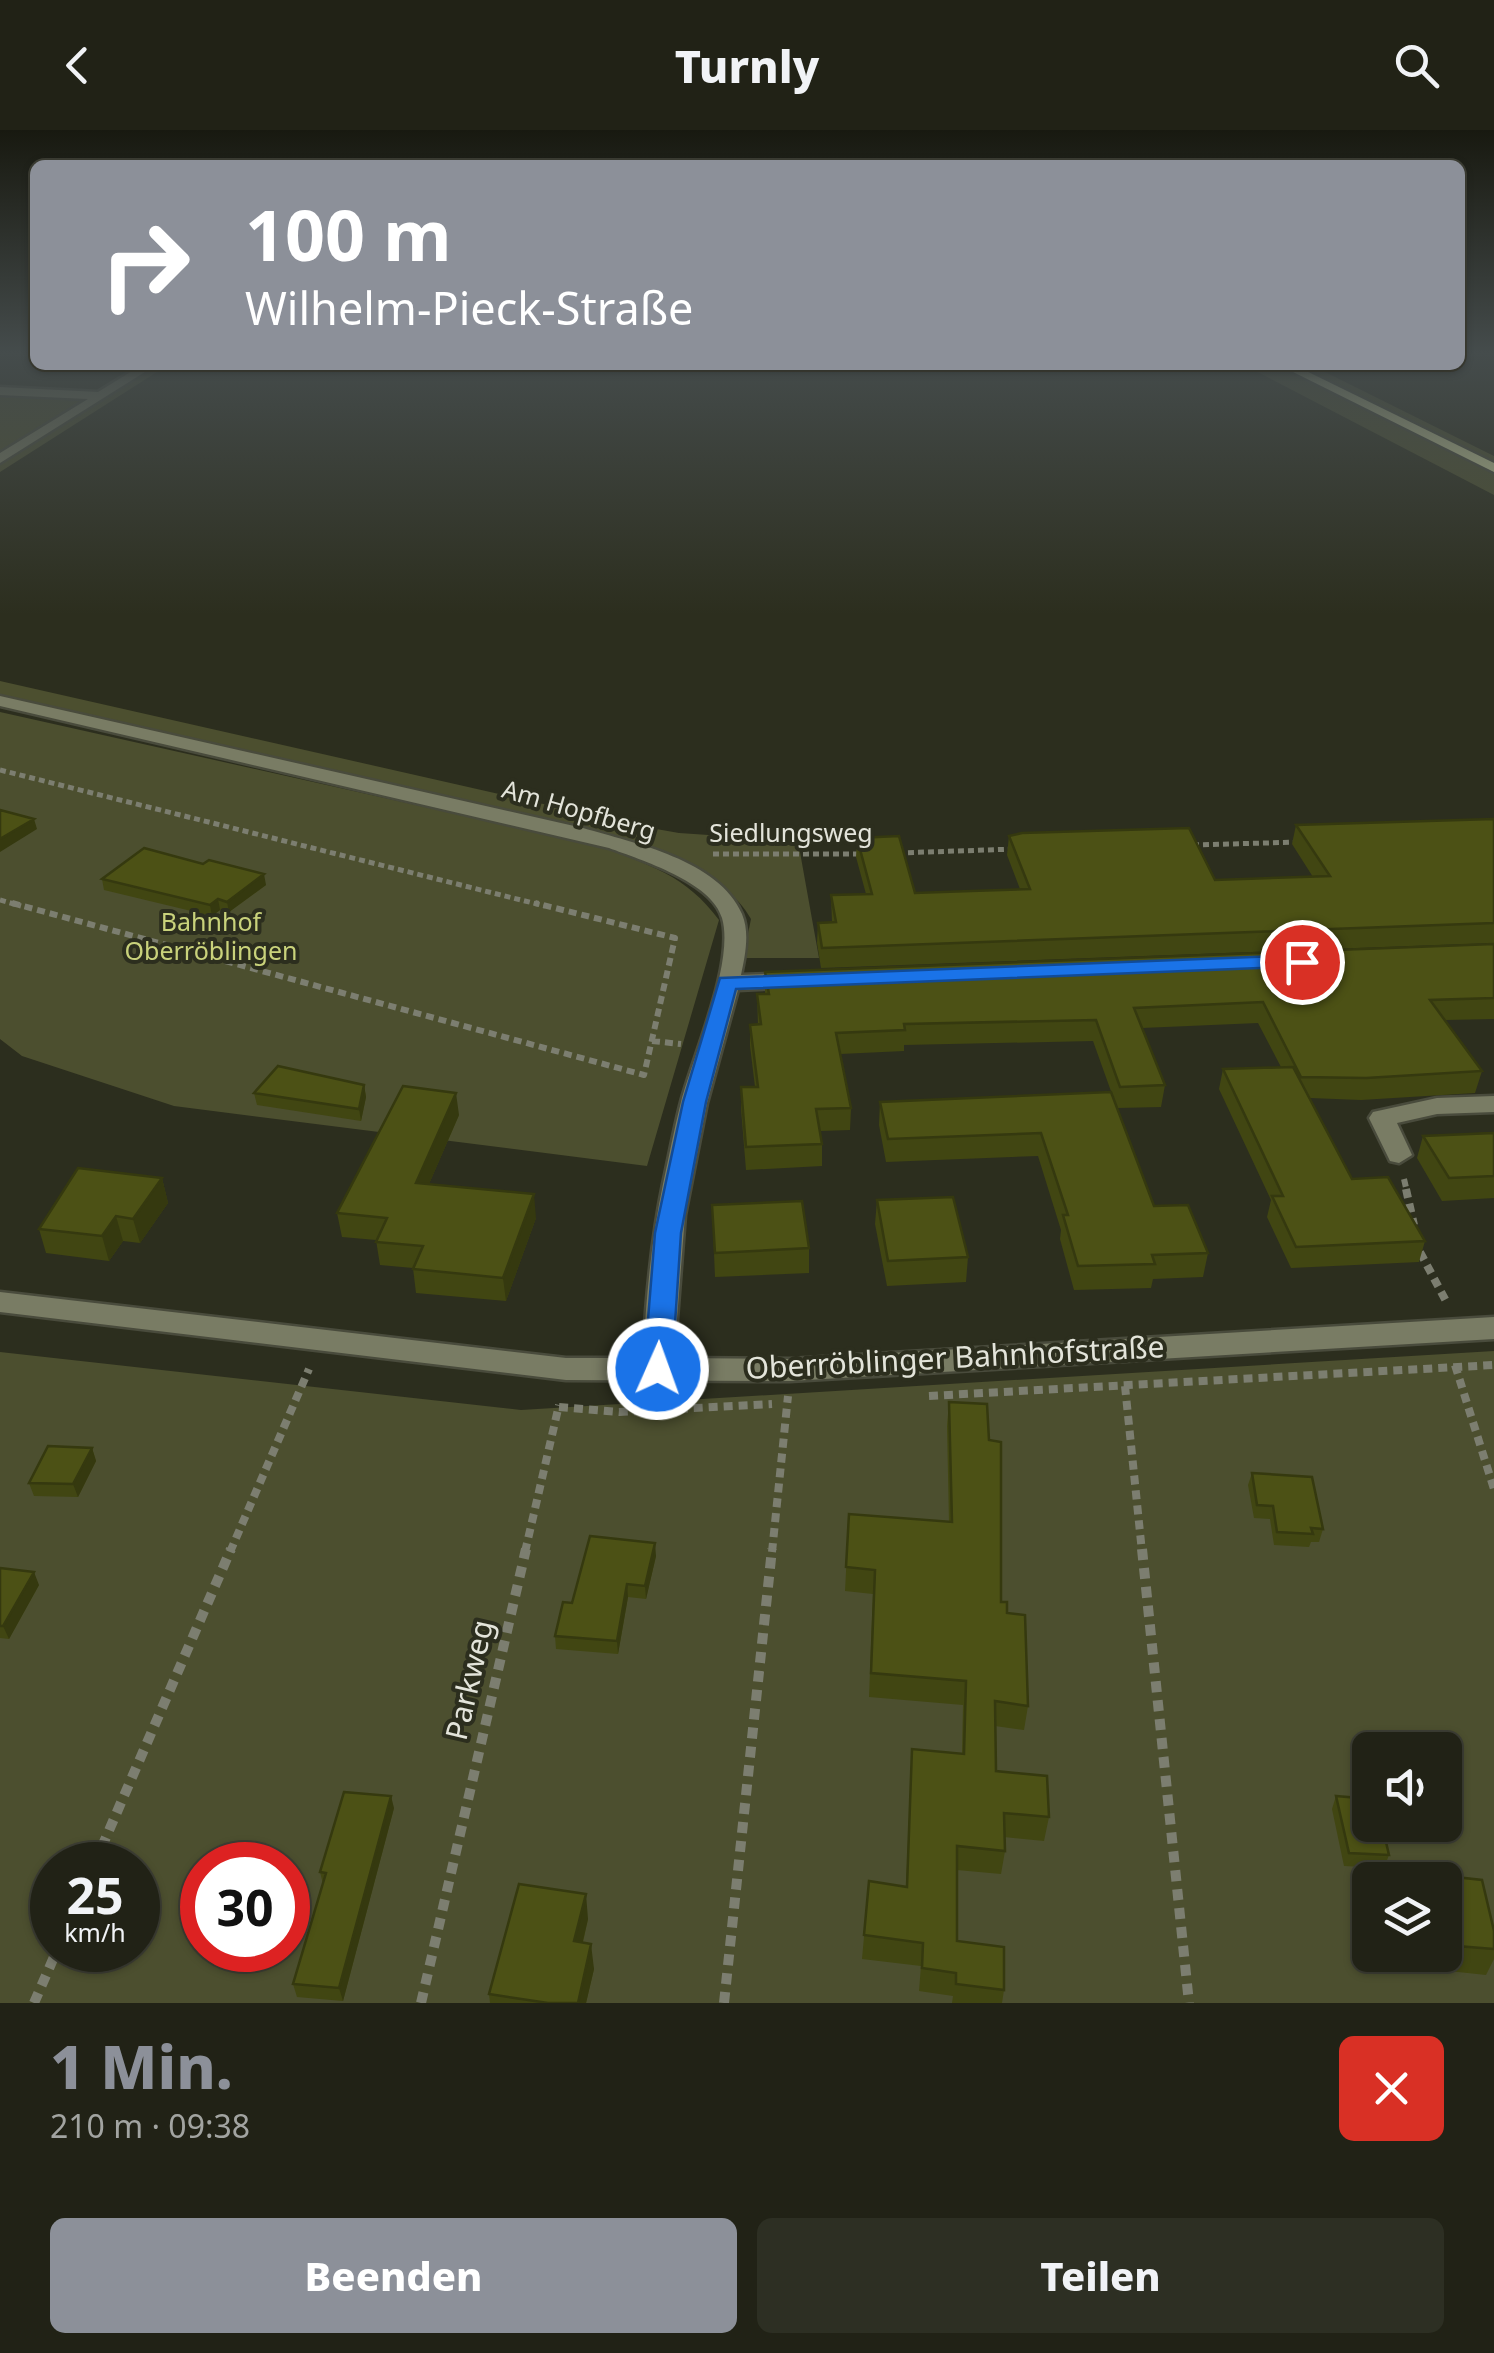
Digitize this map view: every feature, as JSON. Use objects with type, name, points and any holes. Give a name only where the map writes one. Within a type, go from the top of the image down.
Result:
[{"type":"main road","points":[[1438,440],[1494,468]]},
{"type":"street","points":[[0,458],[29,440]]},
{"type":"street","name":"Am Hopfberg","points":[[0,702],[627,847],[685,872],[722,899],[733,915],[736,932],[668,1233],[658,1369]]},
{"type":"street","points":[[727,983],[826,979]]},
{"type":"street","points":[[1399,1154],[1382,1118],[1437,1106],[1494,1104]]},
{"type":"street","name":"Oberröblinger Bahnhofstraße","points":[[0,1302],[566,1369],[790,1370],[1494,1328]]},
{"type":"path","points":[[0,770],[675,938],[644,1076],[0,900]]},
{"type":"path","points":[[1175,845],[1311,841]]},
{"type":"path","name":"Siedlungsweg","points":[[898,853],[1017,850]]},
{"type":"path","name":"Siedlungsweg","points":[[703,853],[878,853]]},
{"type":"path","points":[[1399,1154],[1422,1260],[1453,1330],[1456,1367],[1494,1489]]},
{"type":"path","points":[[104,1842],[322,1340]]},
{"type":"path","points":[[1120,1350],[1188,2003]]},
{"type":"path","points":[[926,1396],[1494,1365]]},
{"type":"path","name":"Parkweg","points":[[421,2003],[566,1369]]},
{"type":"path","points":[[724,2003],[790,1370]]},
{"type":"path","points":[[558,1408],[619,1412],[807,1402]]},
{"type":"path","points":[[34,2003],[47,1972]]},
{"type":"green space","points":[[0,440],[22,440],[0,454]]},
{"type":"green space","points":[[35,440],[50,440],[0,472],[0,462]]},
{"type":"green space","points":[[1389,440],[1463,440],[1494,456],[1494,495]]},
{"type":"green space","points":[[0,681],[645,827],[798,841],[819,958],[743,958],[751,919],[723,888],[683,864],[597,832],[0,695]]},
{"type":"green space","name":"Bahnhof Oberröblingen","points":[[0,712],[599,846],[680,882],[719,920],[647,1166],[174,1106],[22,1056],[0,1039]]},
{"type":"green space","points":[[1494,1351],[1494,2003],[0,2003],[0,1352],[521,1410]]},
{"type":"building","points":[[0,810],[34,819],[0,839]]},
{"type":"building","points":[[1494,819],[1494,923],[822,948],[818,923],[836,922],[831,895],[872,894],[857,838],[899,836],[915,893],[1030,889],[1009,836],[1022,833],[1189,828],[1215,880],[1330,876],[1296,825]]},
{"type":"building","points":[[144,848],[203,864],[209,860],[264,874],[227,902],[218,899],[210,905],[102,879]]},
{"type":"building","points":[[1494,944],[1494,998],[1430,1000],[1482,1071],[1366,1078],[1301,1077],[1263,1002],[1134,1008],[1165,1085],[1120,1087],[1096,1020],[904,1024],[905,1030],[836,1033],[851,1108],[816,1109],[822,1144],[746,1147],[741,1087],[758,1087],[750,1025],[761,1024],[757,994],[769,994],[765,972]]},
{"type":"building","points":[[278,1066],[364,1085],[359,1109],[254,1093]]},
{"type":"building","points":[[1293,1067],[1352,1179],[1388,1177],[1425,1241],[1296,1247],[1272,1196],[1283,1196],[1223,1069]]},
{"type":"building","points":[[403,1086],[456,1093],[416,1183],[534,1194],[503,1278],[413,1269],[423,1246],[376,1242],[387,1218],[337,1213]]},
{"type":"building","points":[[1111,1092],[1154,1206],[1188,1205],[1208,1253],[1152,1255],[1155,1264],[1078,1266],[1063,1215],[1068,1215],[1041,1133],[888,1139],[880,1102]]},
{"type":"building","points":[[1494,1133],[1494,1176],[1449,1178],[1423,1136]]},
{"type":"building","points":[[78,1168],[162,1178],[133,1219],[116,1216],[102,1236],[39,1229]]},
{"type":"building","points":[[953,1197],[968,1257],[888,1261],[877,1200]]},
{"type":"building","points":[[802,1201],[809,1248],[715,1253],[712,1205]]},
{"type":"building","points":[[949,1402],[987,1404],[989,1440],[1001,1442],[1001,1602],[1007,1602],[1007,1613],[1025,1615],[1028,1706],[995,1701],[996,1771],[1047,1776],[1049,1817],[1004,1813],[1005,1851],[957,1846],[957,1941],[1004,1947],[1004,1990],[956,1984],[956,1973],[922,1968],[923,1943],[864,1935],[869,1881],[907,1887],[912,1749],[964,1754],[966,1681],[871,1673],[875,1570],[846,1567],[849,1514],[952,1522]]},
{"type":"building","points":[[48,1446],[92,1448],[73,1484],[29,1483]]},
{"type":"building","points":[[1252,1473],[1312,1477],[1323,1529],[1311,1528],[1313,1534],[1277,1532],[1273,1506],[1257,1505]]},
{"type":"building","points":[[590,1536],[655,1543],[645,1586],[627,1584],[617,1641],[555,1636],[563,1602],[572,1603]]},
{"type":"building","points":[[0,1568],[34,1572],[3,1626],[0,1626]]},
{"type":"building","points":[[344,1792],[391,1796],[339,1988],[293,1984],[297,1972],[310,1972],[310,1927],[326,1873],[320,1872]]},
{"type":"building","points":[[1336,1796],[1352,1797],[1352,1842],[1386,1842],[1389,1855],[1349,1853]]},
{"type":"building","points":[[1462,1878],[1482,1880],[1494,1931],[1494,1949],[1462,1946]]},
{"type":"building","points":[[519,1884],[586,1894],[574,1941],[591,1944],[578,2003],[548,2003],[489,1994]]},
{"type":"route","points":[[658,1369],[668,1233],[695,1102],[727,983],[1302,962]]}]
